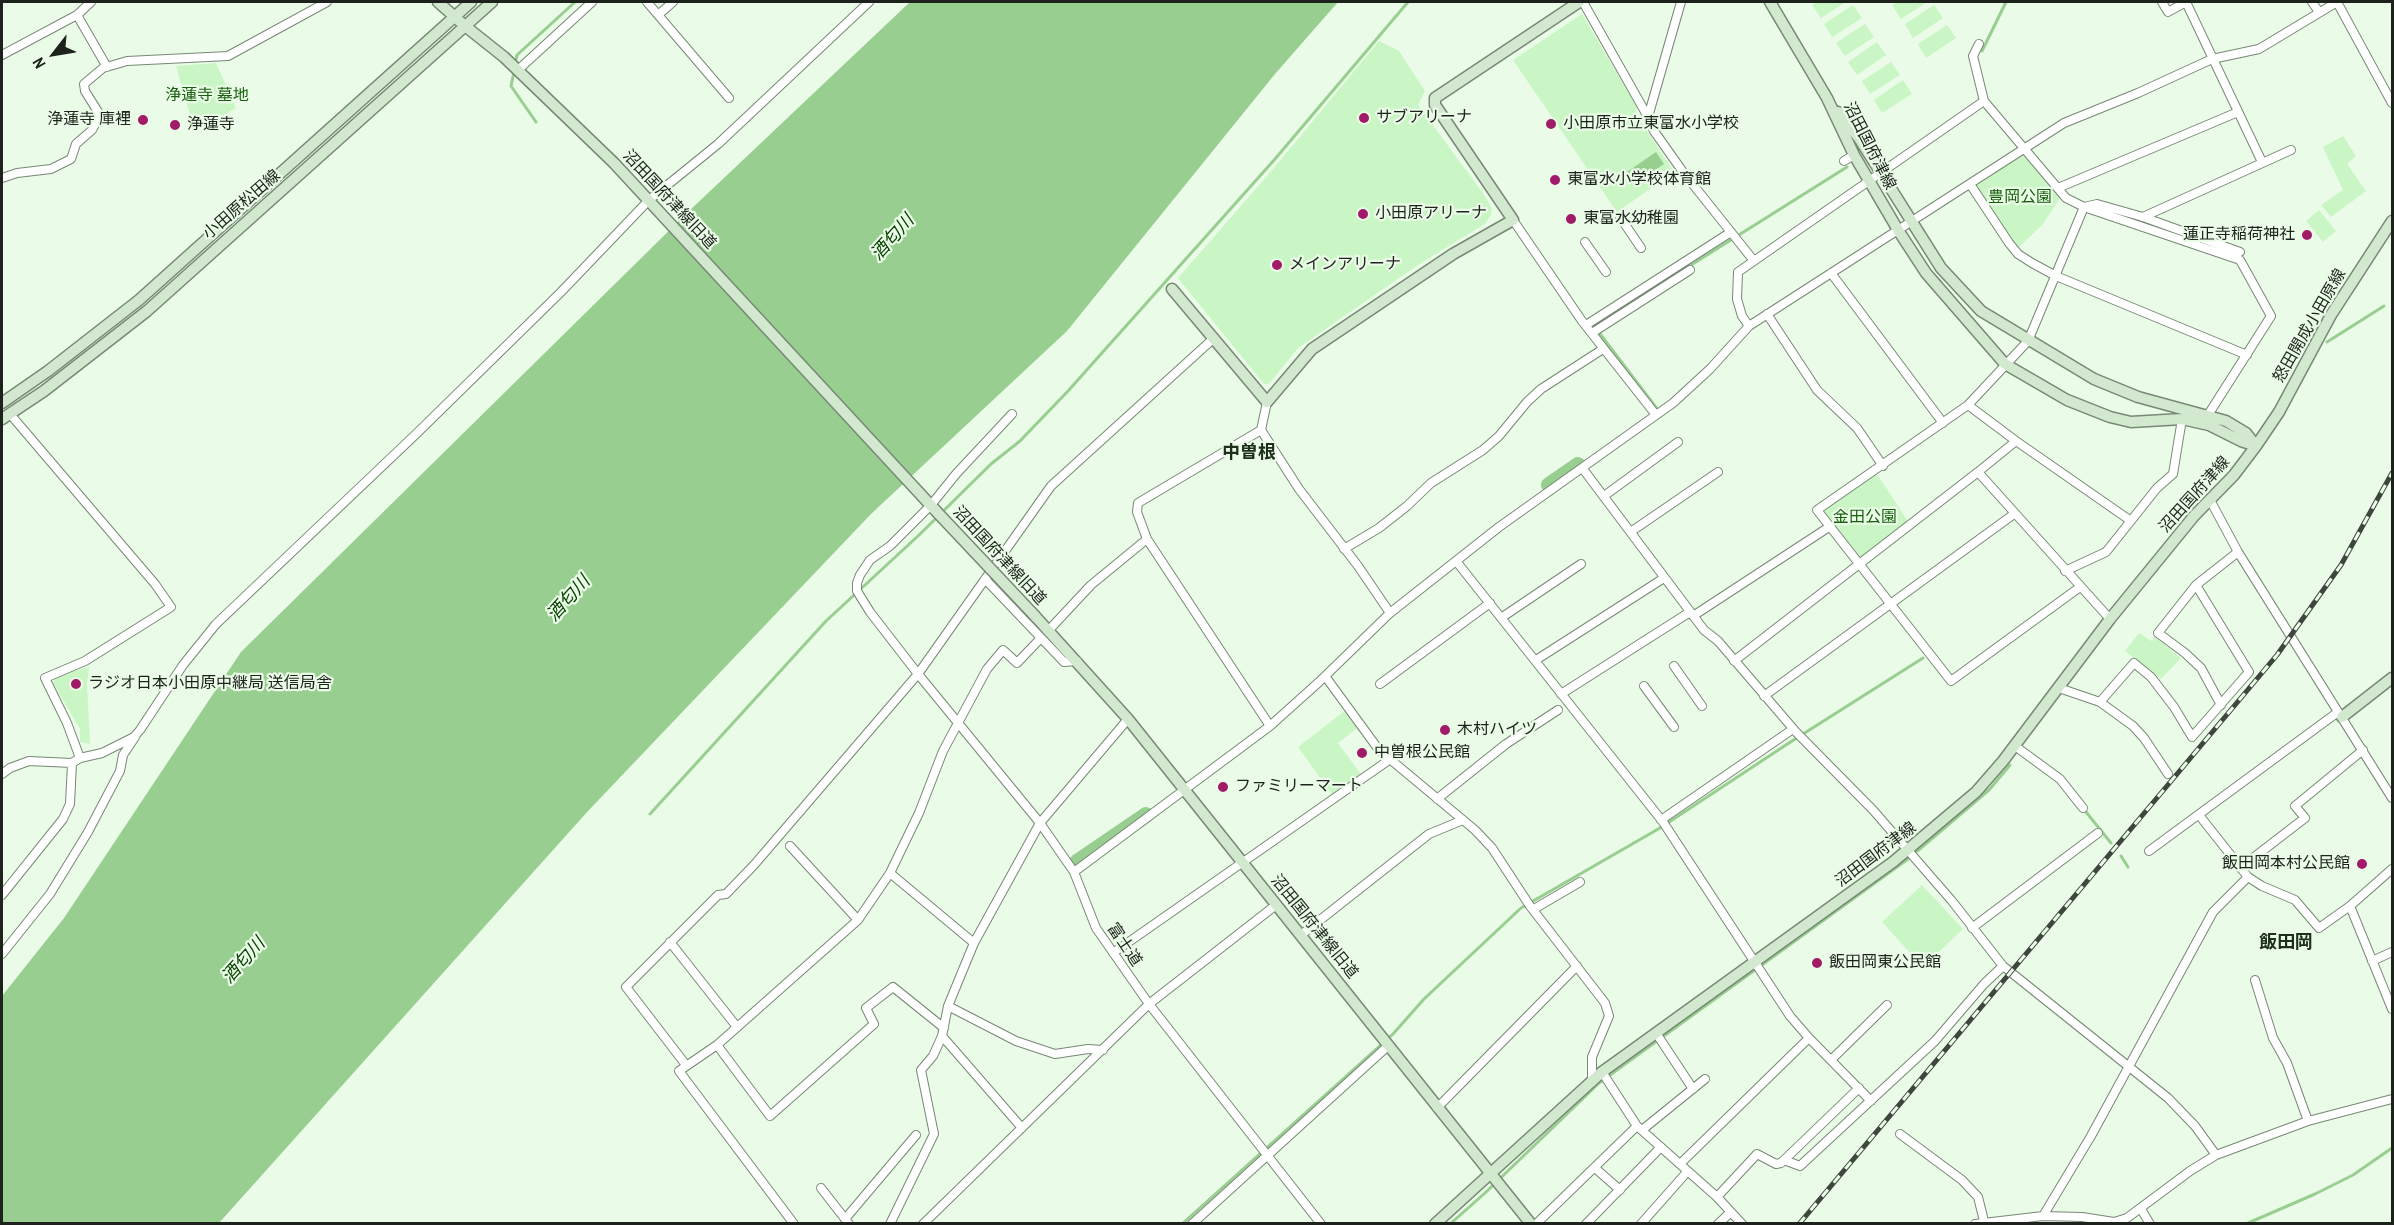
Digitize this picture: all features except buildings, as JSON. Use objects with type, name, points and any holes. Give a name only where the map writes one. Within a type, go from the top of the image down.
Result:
[{"type":"main road","name":"沼田国府津線旧道","points":[[438,2],[562,111],[649,200],[1035,616],[1045,634],[1077,661],[1128,719],[1491,1175]]},
{"type":"main road","name":"小田原松田線","points":[[2,404],[139,300],[471,2]]},
{"type":"main road","name":"小田原松田線","points":[[6,416],[92,355],[147,311],[492,2]]},
{"type":"main road","points":[[1172,289],[1267,402],[1312,349],[1454,254],[1513,220],[1435,105],[1435,98],[1579,2]]},
{"type":"main road","name":"沼田国府津線","points":[[1770,2],[1827,98],[1854,155],[1898,230],[1926,273],[2005,364],[2067,400],[2110,417],[2131,422],[2182,419],[2209,424],[2241,441],[2256,446]]},
{"type":"main road","name":"沼田国府津線","points":[[1827,98],[1859,138],[1880,175],[1941,268],[1980,311],[2094,379],[2138,397],[2226,421],[2246,433],[2256,446]]},
{"type":"main road","name":"怒田開成小田原線","points":[[2256,446],[2279,412],[2331,315],[2392,221]]},
{"type":"main road","name":"沼田国府津線","points":[[1491,1175],[1602,1072],[1908,851],[1976,792],[2015,746],[2110,619],[2194,516],[2234,475],[2256,446]]},
{"type":"main road","points":[[2340,714],[2392,678]]},
{"type":"main road","points":[[1435,1224],[1491,1175],[1531,1224]]},
{"type":"street","points":[[2,55],[77,15],[92,2]]},
{"type":"street","points":[[2,178],[17,173],[51,169],[71,159],[76,144],[92,130],[100,116],[85,91],[84,84],[107,67],[127,60],[228,56],[327,2]]},
{"type":"street","points":[[518,70],[592,2]]},
{"type":"street","points":[[646,2],[729,98]]},
{"type":"street","points":[[658,15],[673,2]]},
{"type":"street","points":[[2,954],[50,894],[88,832],[120,771],[123,755],[183,665],[216,624],[536,317],[649,200],[718,144],[869,2]]},
{"type":"street","points":[[1579,2],[1648,117],[1654,131],[1683,172],[1754,261]]},
{"type":"street","points":[[1648,117],[1681,2]]},
{"type":"street","points":[[2162,2],[2168,12],[2186,2],[2262,162]]},
{"type":"street","points":[[2312,2],[2319,12]]},
{"type":"street","points":[[1074,873],[1270,726],[1390,613],[1499,527],[1656,415],[1710,369],[1749,326],[2064,123],[2138,93],[2212,59],[2259,49],[2337,2],[2392,103]]},
{"type":"street","points":[[77,15],[107,67]]},
{"type":"street","points":[[1979,44],[1973,56],[1984,101],[2067,198],[2084,207],[2240,260],[2271,316],[2208,415]]},
{"type":"street","points":[[1749,326],[1742,316],[1737,299],[1738,272],[1984,101]]},
{"type":"street","points":[[2058,188],[2238,112]]},
{"type":"street","points":[[2143,217],[2291,150]]},
{"type":"street","points":[[1844,161],[1854,155]]},
{"type":"street","points":[[1970,184],[2018,254],[2056,276],[2247,355]]},
{"type":"street","points":[[2084,207],[2097,204],[2143,217],[2240,252]]},
{"type":"street","points":[[2080,587],[1951,681],[1817,510],[1968,405],[2028,341],[2084,207]]},
{"type":"street","points":[[1620,217],[1641,248]]},
{"type":"street","points":[[1513,220],[1586,325],[1595,331],[1603,349],[1639,387],[1656,415]]},
{"type":"street","points":[[1586,325],[1731,232]]},
{"type":"street","points":[[1585,242],[1606,272]]},
{"type":"street","points":[[1595,331],[1690,270]]},
{"type":"street","points":[[1831,273],[1943,423]]},
{"type":"street","points":[[1767,314],[1817,390],[1857,428],[1883,466]]},
{"type":"street","points":[[686,1065],[626,987],[718,895],[726,894],[754,865],[918,674],[1051,486],[1214,338]]},
{"type":"street","points":[[1344,549],[1379,528],[1407,507],[1431,483],[1483,450],[1499,436],[1541,389],[1603,349]]},
{"type":"street","points":[[1267,402],[1262,430],[1299,489],[1390,613]]},
{"type":"street","points":[[1968,405],[2131,521]]},
{"type":"street","name":"富士道","points":[[1012,414],[956,474],[933,508],[890,546],[870,560],[857,583],[857,591],[864,604],[918,674],[1040,823],[1074,873],[1096,928],[1113,953],[1149,1004],[1321,1224]]},
{"type":"street","points":[[6,416],[155,584],[171,607],[86,661],[45,678],[67,723],[80,758]]},
{"type":"street","points":[[2065,571],[2106,552],[2157,488],[2173,474],[2182,419]]},
{"type":"street","points":[[1262,430],[1138,502],[1137,512],[1147,539],[1270,726]]},
{"type":"street","points":[[1734,662],[2016,441]]},
{"type":"street","points":[[1604,496],[1677,442]]},
{"type":"street","points":[[1583,469],[1632,531],[1691,614],[1803,739],[1873,810],[1952,901],[2003,966],[2168,1098],[2195,1125],[2216,1155]]},
{"type":"street","points":[[1632,531],[1718,472]]},
{"type":"street","points":[[1978,472],[2110,619]]},
{"type":"street","points":[[2210,500],[2238,552],[2392,798]]},
{"type":"street","points":[[1764,696],[2014,514]]},
{"type":"street","points":[[1562,694],[1829,527]]},
{"type":"street","points":[[794,1224],[679,1071],[717,1045],[858,920],[890,873],[919,813],[943,751],[987,669],[1003,650],[1017,663],[1091,585],[1147,539]]},
{"type":"street","points":[[2221,705],[2201,669],[2185,653],[2158,633],[2196,585],[2238,552]]},
{"type":"street","points":[[1456,561],[1664,824],[1790,1016],[1871,1101]]},
{"type":"street","points":[[1501,618],[1581,564]]},
{"type":"street","points":[[1536,660],[1664,578]]},
{"type":"street","points":[[985,579],[1045,634]]},
{"type":"street","points":[[2100,702],[2134,663],[2151,677],[2174,706],[2192,737],[2250,672],[2196,585]]},
{"type":"street","points":[[1380,684],[1490,603]]},
{"type":"street","points":[[1674,666],[1702,706]]},
{"type":"street","points":[[1325,676],[1389,760],[1463,820],[1492,848],[1531,905],[1605,1003],[1609,1016],[1592,1058],[1592,1081]]},
{"type":"street","points":[[1644,686],[1674,727]]},
{"type":"street","points":[[2059,688],[2100,702],[2133,726],[2144,738],[2168,774]]},
{"type":"street","points":[[1437,800],[1506,744],[1558,710]]},
{"type":"street","points":[[2150,851],[2340,714]]},
{"type":"street","points":[[890,1224],[934,1134],[921,1070],[933,1056],[943,1032],[948,1006],[974,943],[1040,823],[1128,719]]},
{"type":"street","points":[[2,774],[10,768],[29,761],[72,763],[80,758],[102,753],[128,740],[140,730]]},
{"type":"street","points":[[1664,824],[1795,730]]},
{"type":"street","points":[[2015,746],[2060,779],[2083,808]]},
{"type":"street","points":[[2240,868],[2306,818],[2295,806],[2363,750]]},
{"type":"street","points":[[1113,953],[1389,760]]},
{"type":"street","points":[[2,895],[63,819],[70,804],[72,763]]},
{"type":"street","points":[[2199,815],[2248,877],[2262,886],[2295,900],[2319,928],[2350,906],[2392,869]]},
{"type":"street","points":[[1301,935],[1429,834],[1463,820]]},
{"type":"street","points":[[1972,928],[2098,833]]},
{"type":"street","points":[[790,846],[858,920]]},
{"type":"street","points":[[890,873],[974,943]]},
{"type":"street","points":[[2043,1216],[2091,1136],[2213,912],[2248,877]]},
{"type":"street","points":[[1531,905],[1580,882]]},
{"type":"street","points":[[923,1224],[1149,1004],[1276,905]]},
{"type":"street","points":[[2350,906],[2392,1009]]},
{"type":"street","points":[[670,942],[737,1027]]},
{"type":"street","points":[[2372,961],[2392,952]]},
{"type":"street","points":[[1437,1108],[1577,966]]},
{"type":"street","points":[[1784,1160],[1800,1166],[1935,1041],[1984,984],[2003,966]]},
{"type":"street","points":[[2255,980],[2273,1038],[2287,1063],[2308,1121]]},
{"type":"street","points":[[717,1045],[770,1116],[874,1024],[866,1008],[893,987],[943,1032],[1022,1128]]},
{"type":"street","points":[[1831,1060],[1887,1005]]},
{"type":"street","points":[[948,1006],[1016,1041],[1055,1054],[1088,1049],[1103,1050]]},
{"type":"street","points":[[1656,1033],[1694,1089]]},
{"type":"street","points":[[1680,1164],[1809,1038]]},
{"type":"street","points":[[1192,1224],[1265,1152],[1385,1041]]},
{"type":"street","points":[[1602,1072],[1639,1128],[1718,1197],[1742,1224]]},
{"type":"street","points":[[1536,1224],[1594,1167],[1639,1128],[1705,1079]]},
{"type":"street","points":[[1718,1197],[1757,1154],[1776,1164],[1784,1160],[1859,1088]]},
{"type":"street","points":[[1975,1224],[1984,1221],[2043,1216],[2114,1222],[2127,1218],[2141,1209],[2190,1171],[2216,1155],[2308,1121],[2392,1099]]},
{"type":"street","points":[[1900,1134],[1962,1180],[1978,1197],[1984,1221]]},
{"type":"street","points":[[821,1188],[847,1221],[916,1135]]},
{"type":"street","points":[[1586,1224],[1661,1147]]},
{"type":"street","points":[[1594,1167],[1620,1190]]},
{"type":"street","points":[[1641,1224],[1688,1172]]},
{"type":"street","points":[[2141,1209],[2150,1224]]},
{"type":"street","points":[[1718,1224],[1731,1212]]},
{"type":"green space","points":[[1817,2],[1846,2],[1821,18],[1812,5]]},
{"type":"green space","points":[[1898,2],[1927,2],[1901,19],[1892,5]]},
{"type":"green space","points":[[1853,5],[1862,18],[1832,37],[1824,24]]},
{"type":"green space","points":[[1934,5],[1943,18],[1913,38],[1905,24]]},
{"type":"green space","points":[[1582,14],[1636,106],[1637,116],[1674,172],[1617,212],[1513,60]]},
{"type":"green space","points":[[1865,24],[1874,37],[1845,56],[1836,43]]},
{"type":"green space","points":[[1947,25],[1956,38],[1926,58],[1918,44]]},
{"type":"green space","name":"小田原アリーナ","points":[[1379,41],[1399,51],[1425,91],[1418,105],[1485,196],[1492,209],[1491,215],[1485,224],[1421,263],[1298,348],[1269,384],[1264,384],[1178,278],[1274,168]]},
{"type":"green space","points":[[1877,42],[1886,55],[1857,75],[1848,62]]},
{"type":"green space","points":[[1891,62],[1900,75],[1870,94],[1862,81]]},
{"type":"green space","name":"浄蓮寺 墓地","points":[[216,63],[236,108],[195,132],[176,66]]},
{"type":"green space","points":[[1903,80],[1912,94],[1882,113],[1874,100]]},
{"type":"green space","points":[[2343,136],[2356,156],[2347,164],[2366,191],[2331,217],[2321,205],[2343,190],[2323,147]]},
{"type":"green space","name":"豊岡公園","points":[[2023,154],[2060,198],[2043,224],[2018,248],[1975,187]]},
{"type":"green space","points":[[2319,210],[2336,231],[2323,242],[2306,221]]},
{"type":"green space","name":"金田公園","points":[[1877,474],[1909,523],[1859,561],[1822,511]]},
{"type":"green space","points":[[2139,633],[2151,641],[2155,637],[2181,658],[2161,679],[2125,651]]},
{"type":"green space","points":[[89,667],[87,685],[90,744],[80,742],[80,729],[53,683],[57,676]]},
{"type":"green space","points":[[1347,709],[1359,727],[1338,743],[1363,777],[1334,797],[1298,747]]},
{"type":"green space","points":[[1922,885],[1963,929],[1923,967],[1882,922]]},
{"type":"water","name":"酒匂川","points":[[910,2],[1338,2],[1275,74],[1067,331],[871,514],[588,811],[219,1223],[2,1224],[2,996],[64,918],[241,652],[688,212]]},
{"type":"water","points":[[1656,152],[1664,164],[1635,184],[1627,172]]},
{"type":"waterway","points":[[515,65],[517,55],[575,2]]},
{"type":"waterway","points":[[650,814],[826,621],[918,536],[991,464],[1020,441],[1068,391],[1275,159],[1408,2]]},
{"type":"waterway","points":[[1982,51],[2006,2]]},
{"type":"waterway","points":[[514,72],[511,86],[536,122]]},
{"type":"waterway","points":[[1658,410],[1594,326],[1847,167]]},
{"type":"waterway","points":[[2327,342],[2384,306]]},
{"type":"waterway","points":[[1549,485],[1578,465]]},
{"type":"waterway","points":[[1182,1224],[1393,1034],[1424,999],[1521,908],[1660,828],[1923,658]]},
{"type":"waterway","points":[[1450,1224],[1599,1083],[1908,859],[1989,790],[2010,765]]},
{"type":"waterway","points":[[2086,812],[2111,843]]},
{"type":"waterway","points":[[1077,862],[1146,815]]},
{"type":"waterway","points":[[2121,856],[2128,867]]},
{"type":"waterway","points":[[2246,1224],[2353,1175],[2392,1148]]},
{"type":"railway","points":[[1799,1224],[2277,655],[2341,565],[2392,473]]},
{"type":"place","name":"サブアリーナ","points":[[1364,118]]},
{"type":"place","name":"浄蓮寺 庫裡","points":[[143,120]]},
{"type":"place","name":"小田原市立東富水小学校","points":[[1551,124]]},
{"type":"place","name":"浄蓮寺","points":[[175,125]]},
{"type":"place","name":"東富水小学校体育館","points":[[1555,180]]},
{"type":"place","name":"小田原アリーナ","points":[[1363,214]]},
{"type":"place","name":"東富水幼稚園","points":[[1571,219]]},
{"type":"place","name":"蓮正寺稲荷神社","points":[[2307,235]]},
{"type":"place","name":"メインアリーナ","points":[[1277,265]]},
{"type":"place","name":"ラジオ日本小田原中継局 送信局舎","points":[[76,684]]},
{"type":"place","name":"木村ハイツ","points":[[1445,730]]},
{"type":"place","name":"中曽根公民館","points":[[1362,753]]},
{"type":"place","name":"ファミリーマート","points":[[1223,787]]},
{"type":"place","name":"飯田岡本村公民館","points":[[2362,864]]},
{"type":"place","name":"飯田岡東公民館","points":[[1817,963]]},
{"type":"district","name":"中曽根","points":[[1249,453]]},
{"type":"district","name":"飯田岡","points":[[2286,943]]}]
